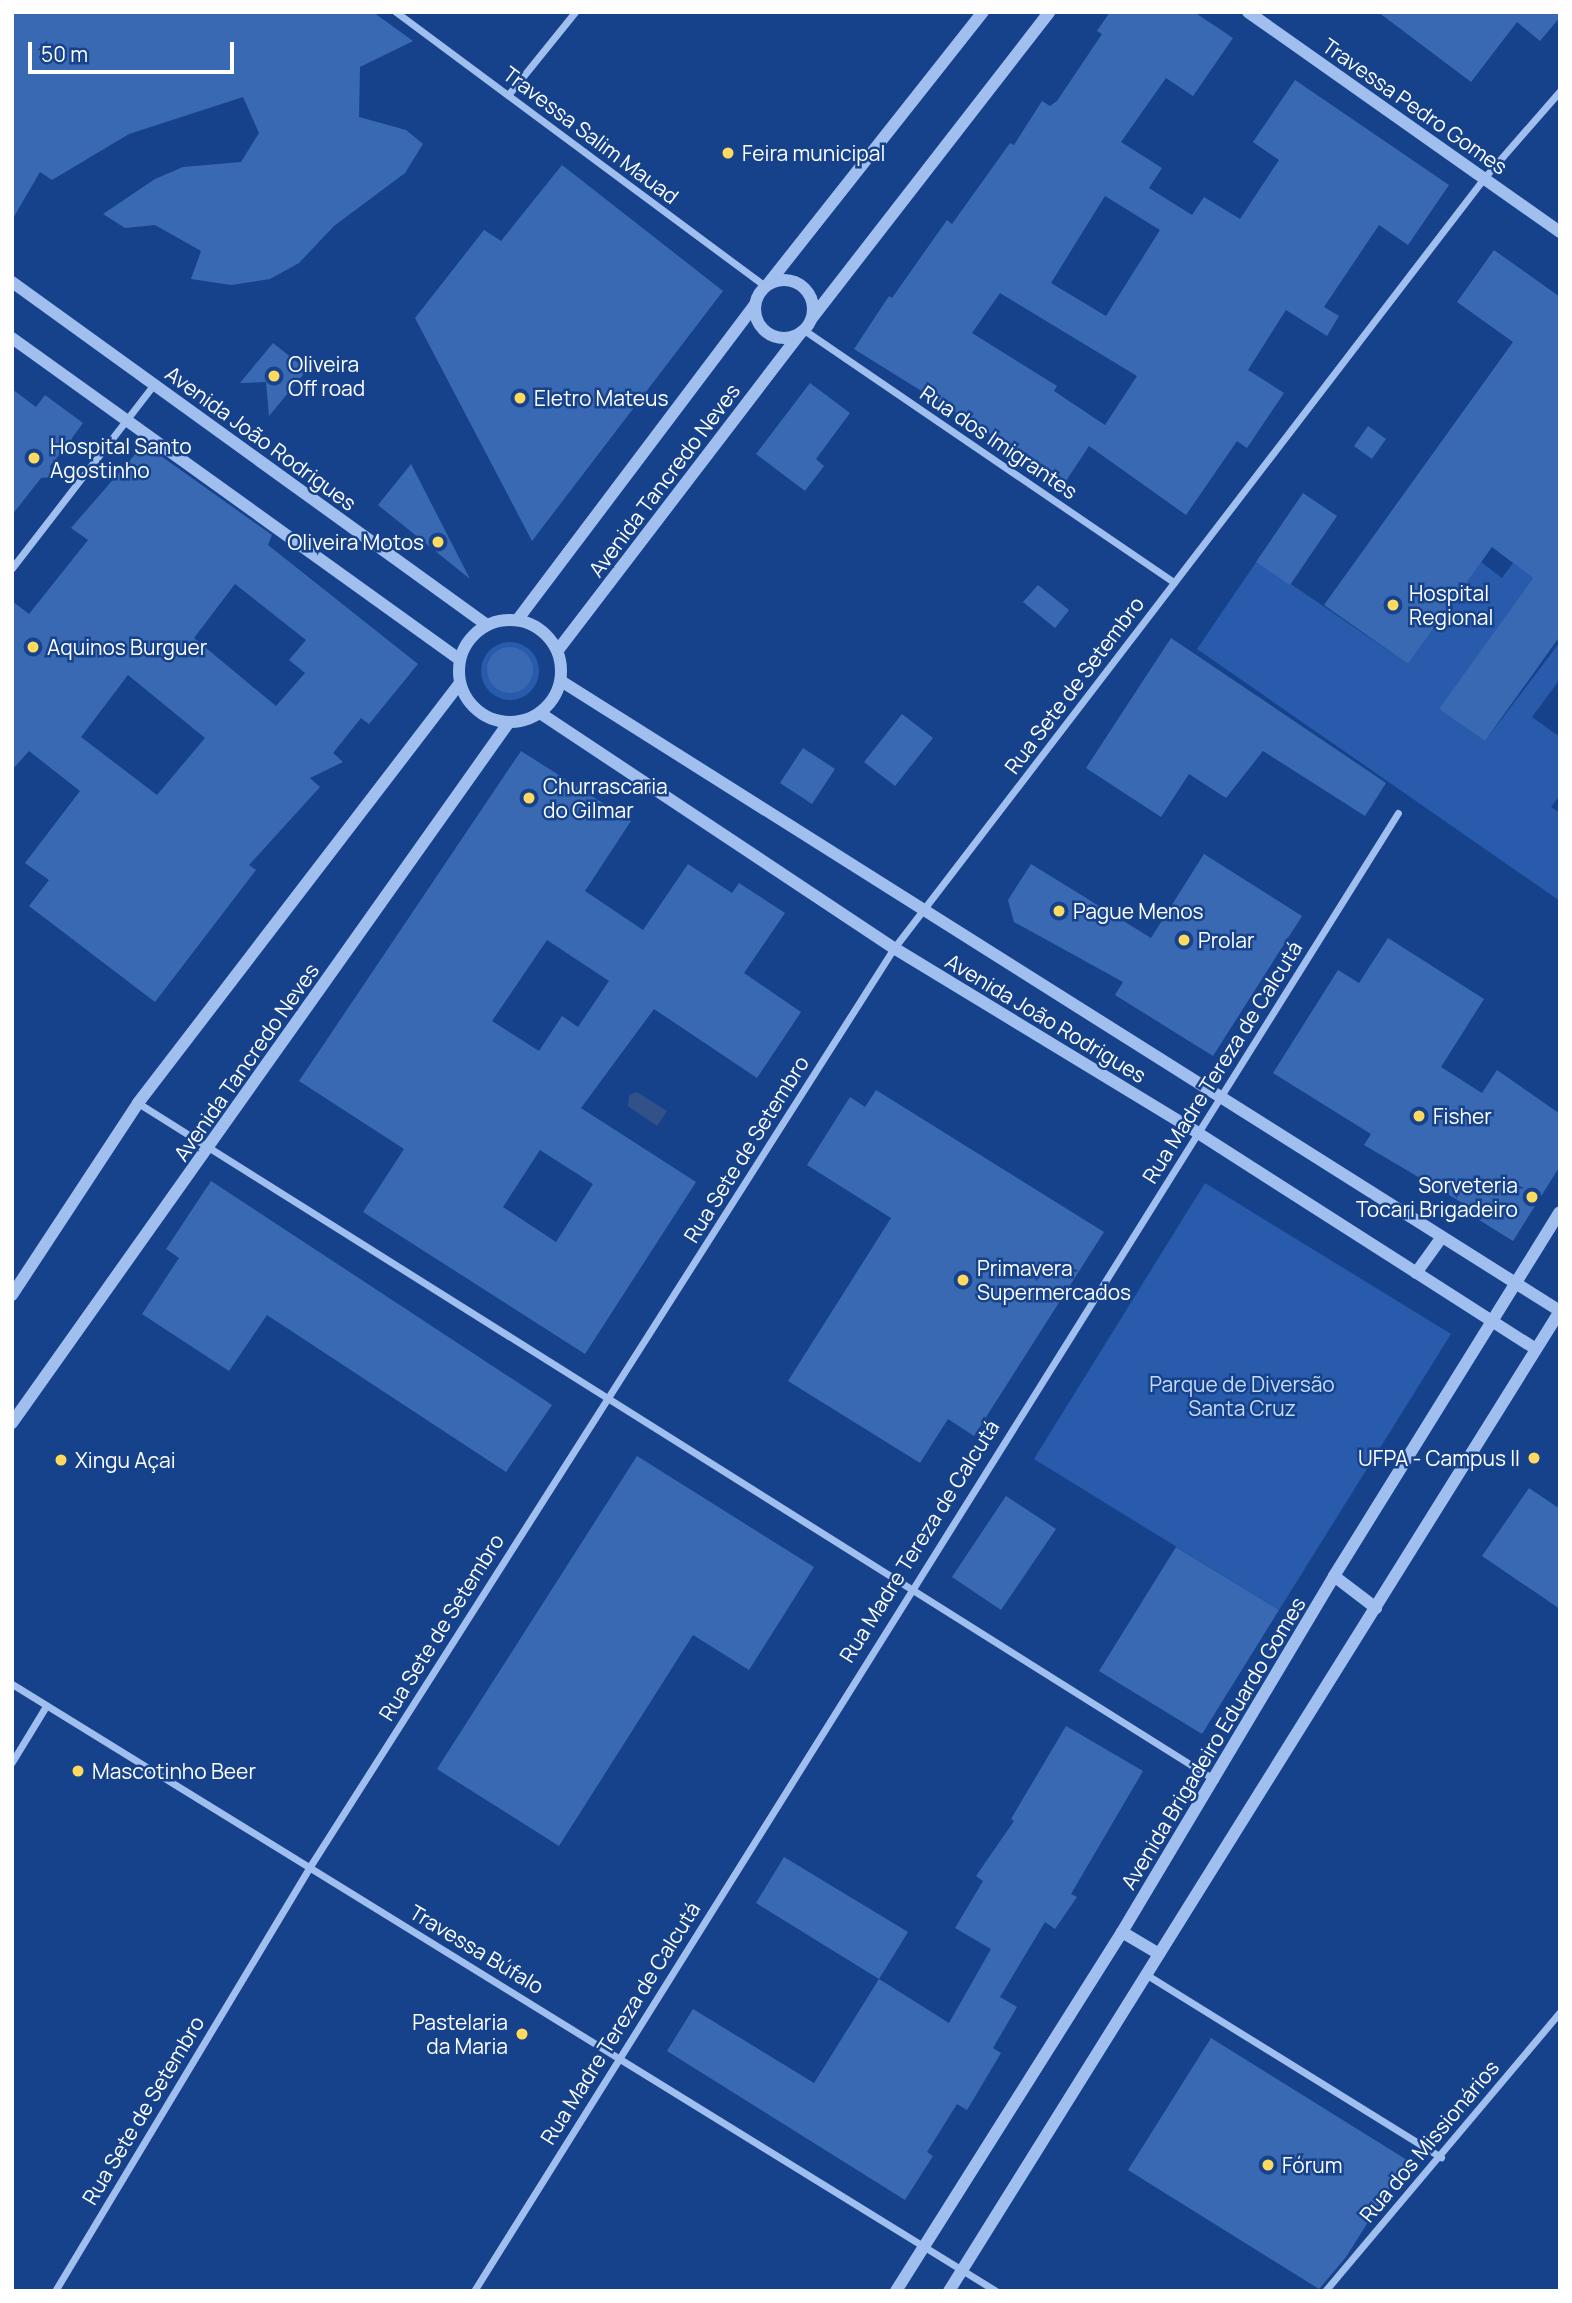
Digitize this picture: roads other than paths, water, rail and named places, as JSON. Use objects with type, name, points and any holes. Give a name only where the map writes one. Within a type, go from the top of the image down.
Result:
[{"type":"street","name":"Travessa Salim Mauad","points":[[396,12],[767,285]]},
{"type":"street","points":[[508,95],[575,12]]},
{"type":"street","points":[[983,12],[767,285],[755,304],[758,323],[772,336],[802,332],[1049,12]]},
{"type":"street","name":"Travessa Pedro Gomes","points":[[1248,12],[1560,232]]},
{"type":"street","name":"Rua Sete de Setembro","points":[[55,2291],[309,1868],[894,948],[1484,178],[1560,91]]},
{"type":"street","points":[[767,285],[786,279],[802,286],[812,300],[812,318]]},
{"type":"street","name":"Avenida João Rodrigues","points":[[12,282],[487,625]]},
{"type":"street","name":"Avenida Tancredo Neves","points":[[518,619],[755,304]]},
{"type":"street","name":"Rua dos Imigrantes","points":[[802,332],[1174,582]]},
{"type":"street","name":"Avenida Tancredo Neves","points":[[558,650],[802,332]]},
{"type":"street","points":[[12,338],[128,418],[459,659]]},
{"type":"street","points":[[12,568],[154,384]]},
{"type":"street","points":[[518,619],[534,625],[558,650],[561,681],[540,713],[509,722],[478,711],[460,683],[459,659],[471,636],[487,625],[518,619]]},
{"type":"street","name":"Avenida João Rodrigues","points":[[561,681],[1560,1311]]},
{"type":"street","points":[[12,1295],[138,1103],[460,683]]},
{"type":"street","name":"Avenida João Rodrigues","points":[[540,713],[894,948],[1198,1133],[1536,1349]]},
{"type":"street","name":"Avenida Tancredo Neves","points":[[12,1423],[509,722]]},
{"type":"street","name":"Rua Madre Tereza de Calcutá","points":[[474,2291],[909,1588],[1221,1098],[1398,813]]},
{"type":"street","points":[[138,1103],[606,1401],[1215,1780]]},
{"type":"street","name":"Avenida Brigadeiro Eduardo Gomes","points":[[896,2291],[1122,1932],[1215,1780],[1334,1576],[1560,1212]]},
{"type":"street","points":[[1416,1273],[1442,1237]]},
{"type":"street","points":[[948,2291],[1560,1311]]},
{"type":"street","points":[[1334,1576],[1376,1608]]},
{"type":"street","name":"Travessa Búfalo","points":[[12,1684],[620,2056],[996,2291]]},
{"type":"street","points":[[12,1762],[46,1706]]},
{"type":"street","points":[[1122,1932],[1159,1954]]},
{"type":"street","points":[[1147,1975],[1441,2157]]},
{"type":"street","name":"Rua dos Missionários","points":[[1325,2291],[1441,2157],[1560,2012]]},
{"type":"place","name":"Feira municipal","points":[[728,153]]},
{"type":"place","name":"Oliveira Off road","points":[[274,376]]},
{"type":"place","name":"Eletro Mateus","points":[[520,398]]},
{"type":"place","name":"Hospital Santo Agostinho","points":[[34,458]]},
{"type":"place","name":"Oliveira Motos","points":[[438,542]]},
{"type":"place","name":"Hospital Regional","points":[[1393,605]]},
{"type":"place","name":"Aquinos Burguer","points":[[33,647]]},
{"type":"place","name":"Churrascaria do Gilmar","points":[[529,798]]},
{"type":"place","name":"Pague Menos","points":[[1059,911]]},
{"type":"place","name":"Prolar","points":[[1184,940]]},
{"type":"place","name":"Fisher","points":[[1419,1116]]},
{"type":"place","name":"Sorveteria Tocari Brigadeiro","points":[[1532,1197]]},
{"type":"place","name":"Primavera Supermercados","points":[[963,1280]]},
{"type":"place","name":"UFPA - Campus II","points":[[1534,1458]]},
{"type":"place","name":"Xingu Açai","points":[[61,1460]]},
{"type":"place","name":"Mascotinho Beer","points":[[78,1771]]},
{"type":"place","name":"Pastelaria da Maria","points":[[522,2034]]},
{"type":"place","name":"Fórum","points":[[1268,2165]]},
{"type":"park label","name":"Parque de Diversão Santa Cruz","points":[[1242,1396]]}]
